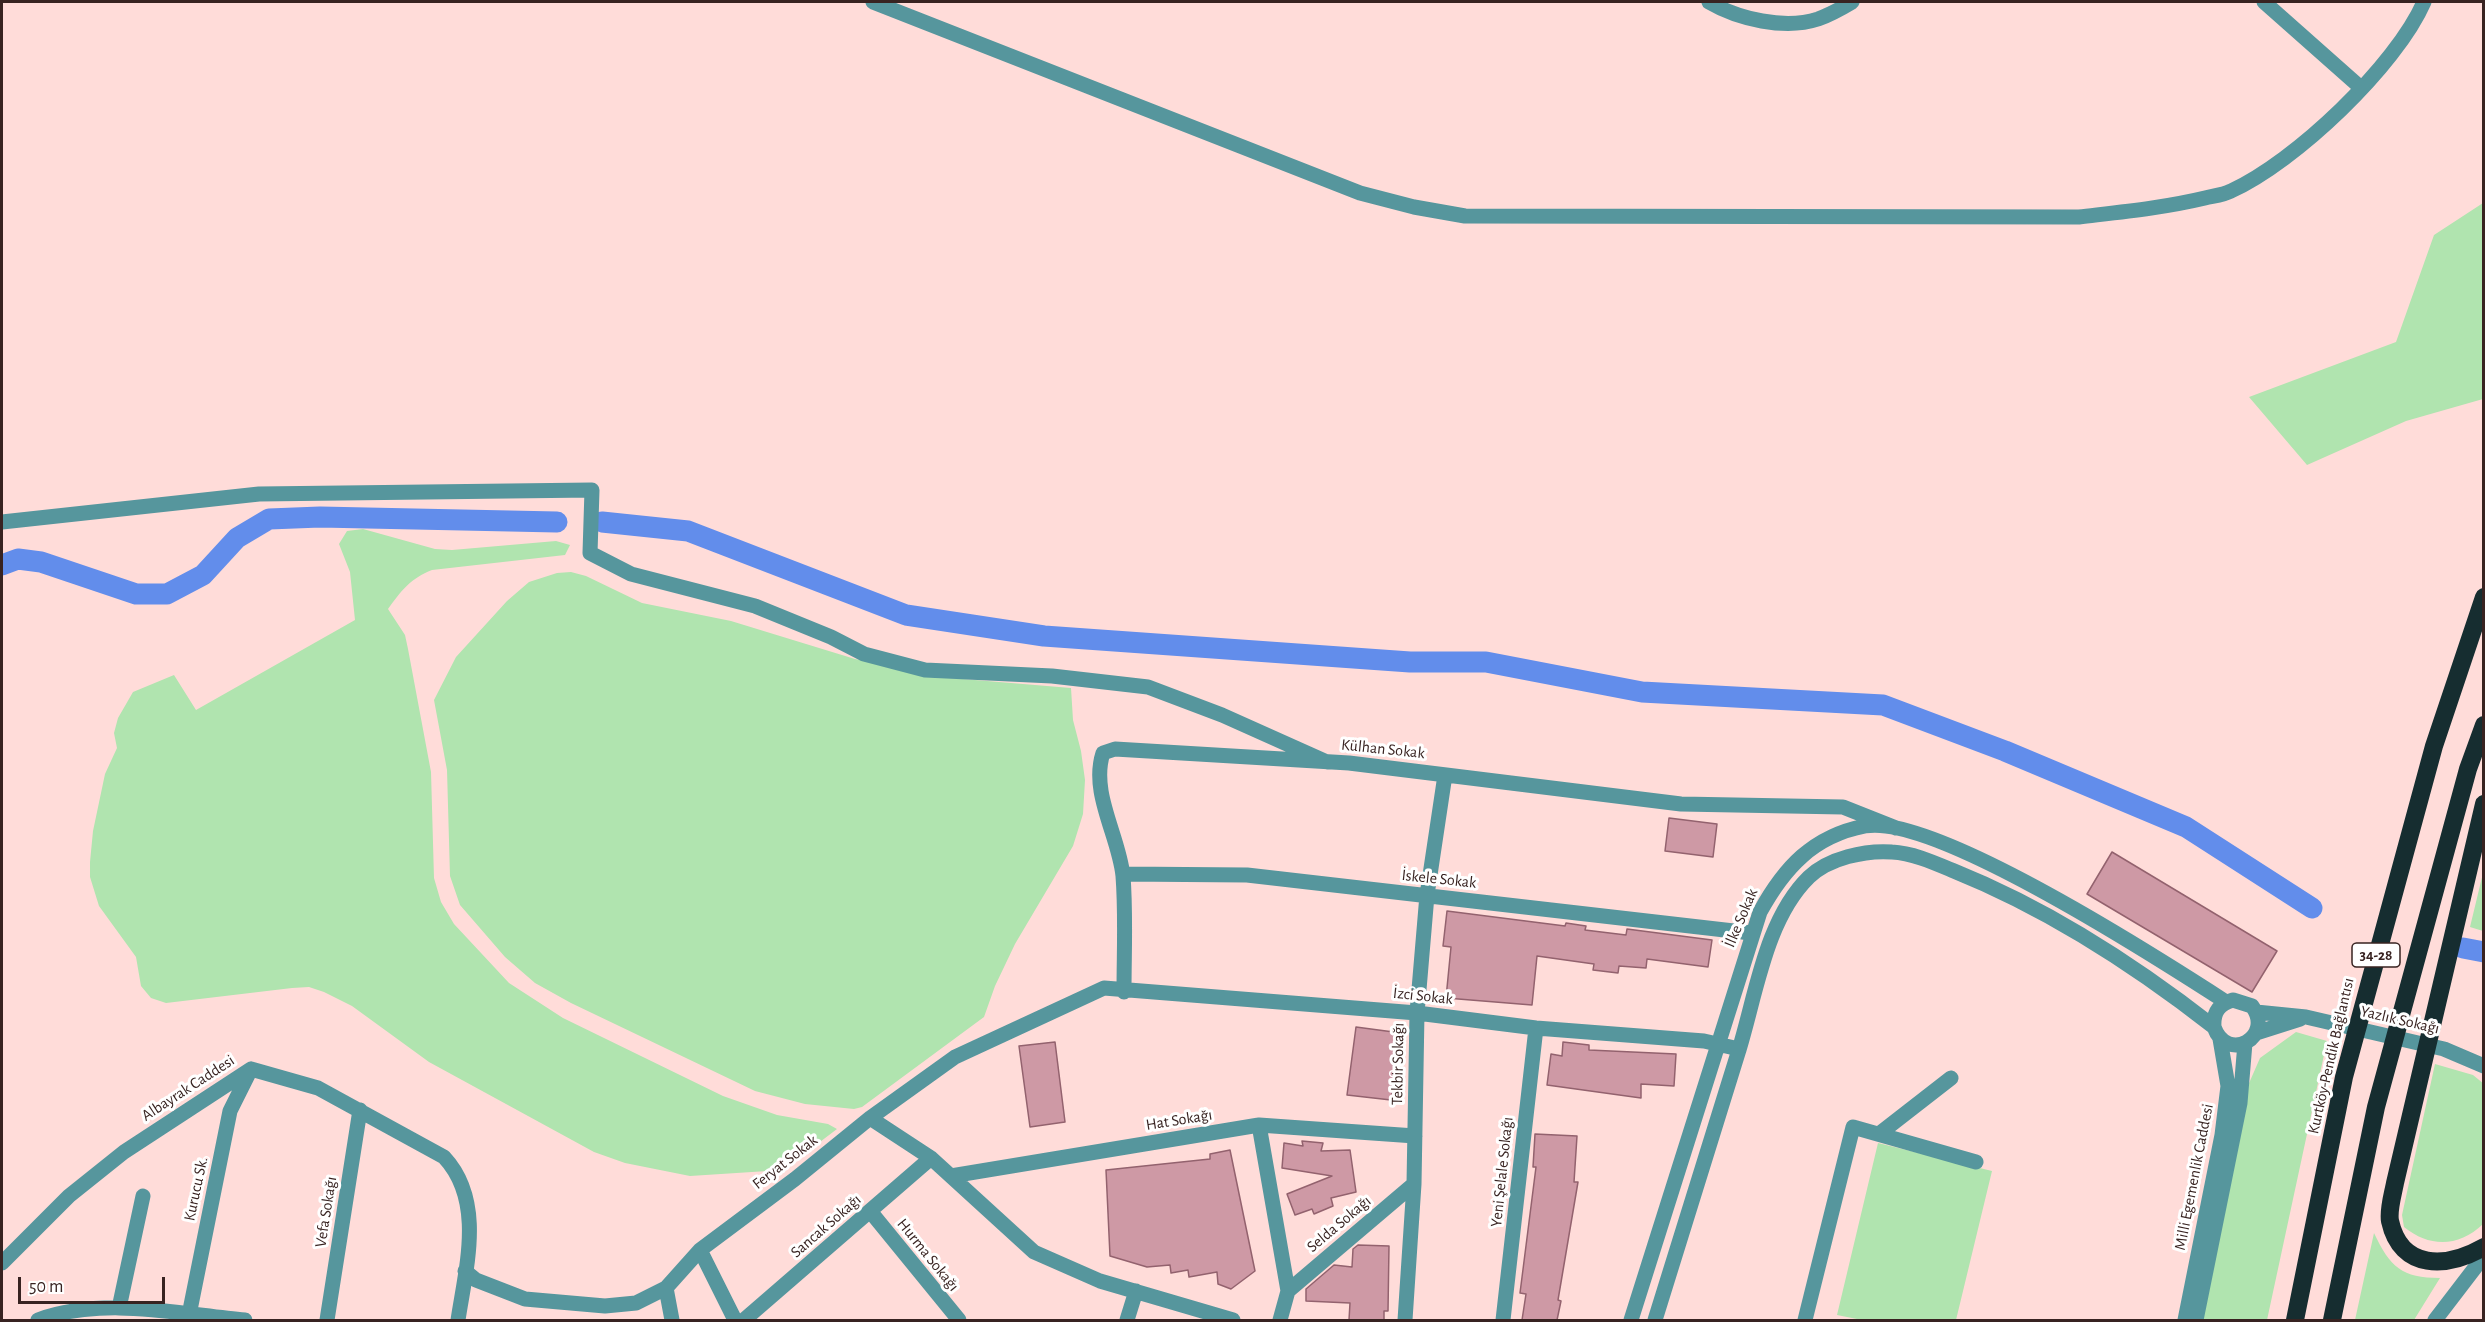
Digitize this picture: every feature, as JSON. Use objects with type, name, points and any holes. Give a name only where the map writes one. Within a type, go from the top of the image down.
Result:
[{"type":"highway","name":"Kurtköy-Pendik Bağlantısı","points":[[2295,1320],[2344,1077],[2434,746],[2484,597]]},
{"type":"highway","name":"34-28","points":[[2332,1320],[2376,1107],[2468,769],[2484,725]]},
{"type":"highway","points":[[2484,804],[2395,1184],[2389,1219],[2398,1243],[2412,1256],[2437,1263],[2464,1259],[2484,1247]]},
{"type":"highway","points":[[2286,1320],[2313,1228]]},
{"type":"street","points":[[873,2],[1360,193],[1414,207],[1465,216],[2079,217],[2174,206],[2231,192],[2270,167],[2315,133],[2382,65],[2424,2]]},
{"type":"street","points":[[1709,2],[1724,11],[1746,18],[1785,23],[1817,19],[1852,2]]},
{"type":"street","points":[[2264,2],[2361,87]]},
{"type":"street","points":[[2,522],[259,494],[592,490],[590,552],[631,574],[755,606],[831,637],[864,654],[924,670],[1052,676],[1148,687],[1222,715],[1327,762]]},
{"type":"street","name":"Külhan Sokak","points":[[1124,992],[1123,874],[1102,791],[1099,766],[1102,753],[1115,749],[1327,762],[1681,804],[1843,807],[1896,828]]},
{"type":"street","name":"Tekbir Sokağı","points":[[1405,1320],[1414,1184],[1417,1013],[1427,896],[1445,775]]},
{"type":"street","name":"İlke Sokak","points":[[1631,1320],[1751,933],[1777,882],[1799,856],[1829,838],[1866,826],[1896,828],[1932,839],[2001,870],[2086,916],[2226,1002]]},
{"type":"street","points":[[1655,1320],[1772,934],[1788,901],[1810,876],[1841,860],[1866,852],[1894,852],[1928,861],[1996,888],[2153,980],[2232,1045],[2306,1017]]},
{"type":"street","name":"İskele Sokak","points":[[1123,874],[1247,875],[1751,933]]},
{"type":"street","name":"Feryat Sokak","points":[[465,1271],[476,1280],[525,1299],[568,1305],[605,1306],[636,1303],[666,1288],[700,1250],[795,1179],[870,1118],[955,1057],[1104,988],[1124,992]]},
{"type":"street","name":"İzci Sokak","points":[[1124,992],[1417,1013],[1536,1028],[1717,1043],[1739,1049]]},
{"type":"street","points":[[2217,1033],[2216,1012],[2226,1002],[2240,1000],[2256,1011]]},
{"type":"street","name":"Yazlık Sokağı","points":[[2256,1011],[2306,1017],[2444,1049],[2484,1066]]},
{"type":"street","name":"Milli Egemenlik Caddesi","points":[[2196,1320],[2251,1038],[2258,1018],[2256,1011]]},
{"type":"street","name":"Yeni Şelale Sokağı","points":[[1503,1320],[1536,1028]]},
{"type":"street","name":"Milli Egemenlik Caddesi","points":[[2185,1320],[2222,1135],[2228,1086],[2217,1033]]},
{"type":"street","name":"Albayrak Caddesi","points":[[2,1263],[69,1196],[124,1152],[251,1069],[318,1088],[444,1157],[456,1170],[463,1184],[469,1215],[465,1271],[458,1320]]},
{"type":"street","name":"Kurucu Sk.","points":[[189,1318],[230,1111],[251,1069]]},
{"type":"street","points":[[1879,1134],[1951,1078]]},
{"type":"street","name":"Vefa Sokağı","points":[[327,1320],[360,1110]]},
{"type":"street","points":[[870,1118],[931,1158],[1034,1252],[1100,1281],[1233,1320]]},
{"type":"street","points":[[1258,1125],[1288,1291],[1280,1320]]},
{"type":"street","name":"Hat Sokağı","points":[[951,1176],[1258,1125],[1415,1137]]},
{"type":"street","points":[[1805,1320],[1853,1127],[1976,1162]]},
{"type":"street","name":"Sancak Sokağı","points":[[744,1320],[931,1158]]},
{"type":"street","name":"Selda Sokağı","points":[[1288,1291],[1414,1184]]},
{"type":"street","points":[[119,1308],[143,1196]]},
{"type":"street","name":"Hurma Sokağı","points":[[870,1211],[959,1320]]},
{"type":"street","points":[[700,1250],[735,1320]]},
{"type":"street","points":[[2435,1320],[2484,1256]]},
{"type":"street","points":[[666,1288],[672,1320]]},
{"type":"street","points":[[1127,1320],[1136,1291]]},
{"type":"street","points":[[39,1320],[53,1315],[85,1315],[119,1308],[189,1318],[245,1320]]},
{"type":"green space","points":[[2483,203],[2483,399],[2406,421],[2307,465],[2249,397],[2396,342],[2434,235]]},
{"type":"green space","points":[[363,529],[435,549],[452,550],[556,541],[570,545],[565,555],[432,570],[407,586],[388,609],[405,635],[431,772],[434,878],[441,902],[454,924],[509,983],[563,1018],[723,1096],[777,1115],[828,1124],[837,1129],[783,1170],[690,1176],[625,1163],[594,1152],[429,1062],[352,1006],[309,987],[166,1003],[151,998],[141,986],[136,957],[99,906],[90,877],[93,831],[105,774],[117,748],[114,733],[118,718],[133,692],[174,675],[196,710],[355,620],[350,572],[339,544],[347,531]]},
{"type":"green space","points":[[571,572],[586,576],[642,603],[731,621],[855,659],[951,678],[1071,688],[1073,720],[1085,780],[1083,814],[1073,846],[1015,944],[995,986],[984,1017],[862,1107],[854,1109],[805,1104],[755,1091],[571,1003],[535,983],[505,957],[460,905],[450,876],[447,770],[434,700],[456,657],[507,601],[529,582],[557,573]]},
{"type":"green space","points":[[2483,873],[2483,931],[2470,927]]},
{"type":"green space","points":[[2296,1032],[2327,1041],[2267,1320],[2202,1320],[2243,1097],[2260,1058]]},
{"type":"green space","points":[[2435,1064],[2473,1075],[2484,1084],[2483,1224],[2464,1237],[2444,1242],[2424,1239],[2414,1234],[2404,1227],[2402,1215]]},
{"type":"green space","points":[[1878,1143],[1992,1171],[1956,1320],[1862,1320],[1837,1315]]},
{"type":"green space","points":[[2374,1233],[2386,1254],[2399,1268],[2416,1276],[2440,1278],[2414,1320],[2355,1320]]},
{"type":"building","points":[[1669,818],[1717,824],[1713,857],[1665,851]]},
{"type":"building","points":[[2112,852],[2277,951],[2252,992],[2087,894]]},
{"type":"building","points":[[1447,911],[1565,926],[1566,923],[1586,926],[1585,930],[1626,935],[1627,929],[1712,940],[1708,967],[1647,959],[1646,968],[1619,966],[1618,973],[1593,970],[1594,964],[1537,956],[1532,1005],[1446,998],[1451,947],[1443,946]]},
{"type":"building","points":[[1356,1027],[1401,1033],[1391,1100],[1347,1095]]},
{"type":"building","points":[[1055,1042],[1065,1122],[1030,1127],[1019,1046]]},
{"type":"building","points":[[1563,1042],[1589,1045],[1589,1050],[1676,1054],[1674,1086],[1641,1084],[1641,1098],[1547,1085],[1551,1054],[1562,1056]]},
{"type":"building","points":[[1535,1134],[1577,1136],[1574,1182],[1578,1182],[1558,1300],[1561,1301],[1557,1320],[1522,1320],[1526,1294],[1520,1293],[1536,1167],[1533,1167]]},
{"type":"building","points":[[1302,1141],[1323,1143],[1321,1151],[1350,1150],[1356,1192],[1331,1198],[1333,1206],[1314,1214],[1312,1209],[1295,1215],[1287,1194],[1332,1176],[1282,1168],[1284,1143],[1303,1146]]},
{"type":"building","points":[[1230,1150],[1255,1271],[1231,1289],[1218,1284],[1217,1272],[1189,1277],[1188,1270],[1171,1273],[1170,1265],[1147,1267],[1110,1256],[1106,1170],[1210,1159],[1210,1154]]},
{"type":"building","points":[[1358,1245],[1389,1246],[1388,1311],[1384,1311],[1384,1320],[1349,1320],[1350,1303],[1306,1301],[1306,1289],[1334,1265],[1352,1267],[1353,1249]]},
{"type":"waterway","points":[[2,565],[18,559],[41,562],[136,594],[167,594],[203,575],[237,538],[269,519],[320,517],[557,522]]},
{"type":"waterway","points":[[602,522],[688,531],[906,615],[1044,636],[1410,662],[1486,662],[1642,692],[1883,705],[2005,751],[2186,827],[2312,908]]},
{"type":"waterway","points":[[2463,948],[2484,952]]}]
